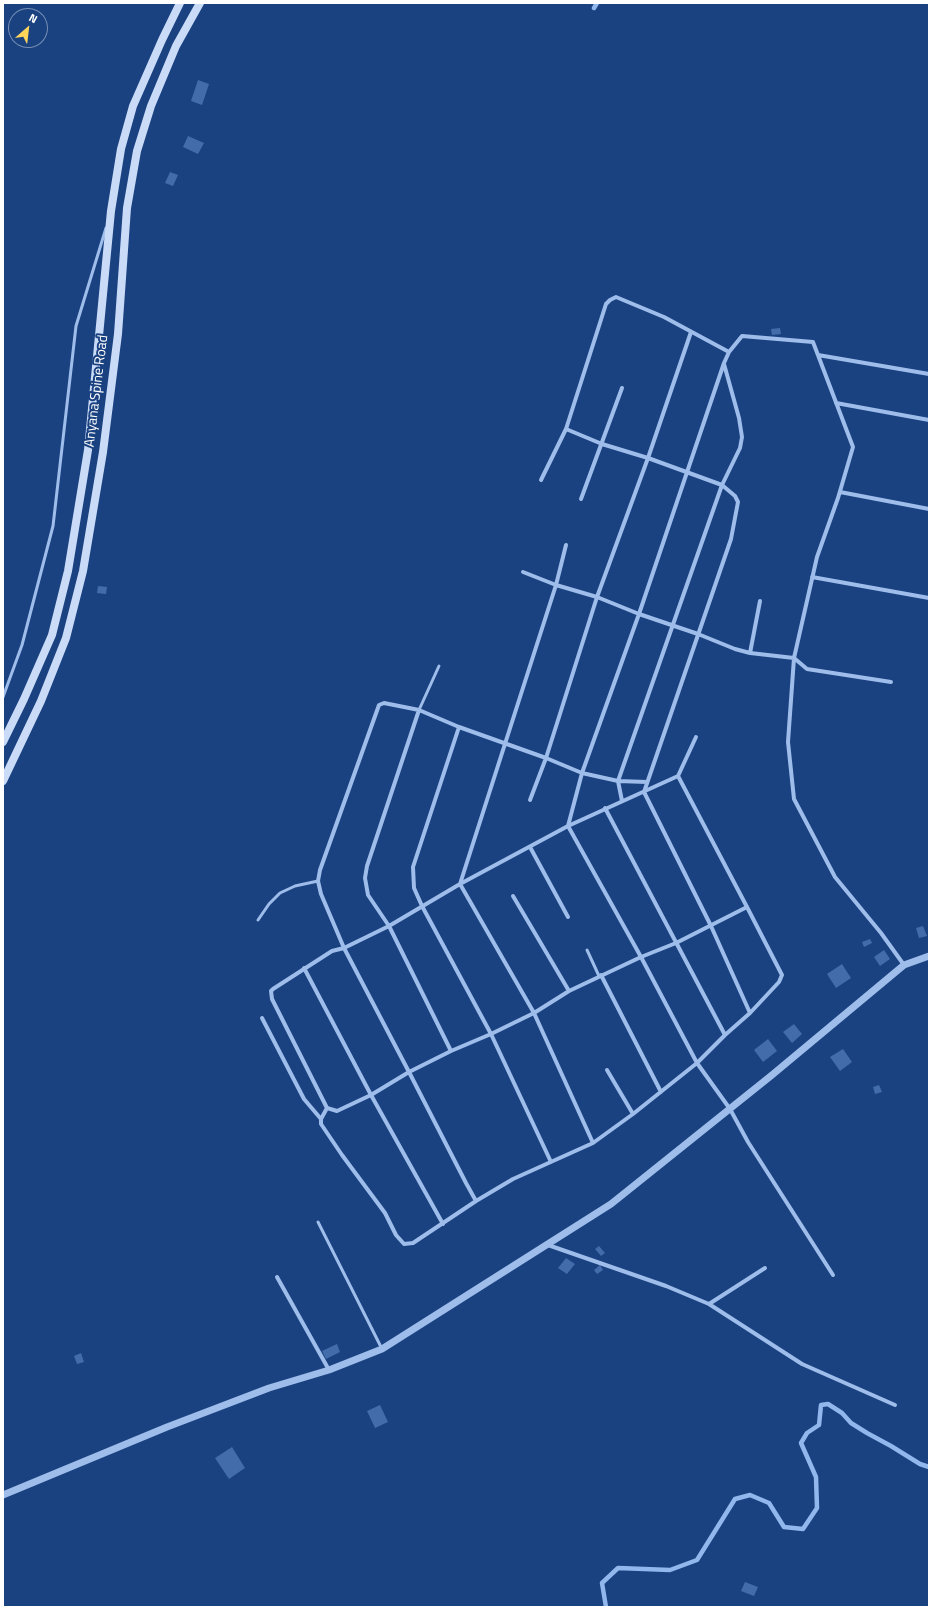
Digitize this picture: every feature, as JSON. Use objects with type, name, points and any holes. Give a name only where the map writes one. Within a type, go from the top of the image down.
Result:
[{"type":"main road","name":"Anyana Spine Road","points":[[3,742],[52,635],[68,571],[88,450],[111,211],[121,149],[133,106],[180,3]]},
{"type":"main road","name":"Anyana Spine Road","points":[[3,781],[41,701],[66,638],[82,579],[103,452],[117,342],[127,208],[137,151],[151,106],[176,46],[200,3]]},
{"type":"street","points":[[541,480],[566,429],[606,304],[610,300],[616,298],[664,317],[729,352]]},
{"type":"street","points":[[530,800],[546,758],[598,597],[691,332]]},
{"type":"street","points":[[832,1275],[748,1142],[730,1109],[697,1063],[641,957],[568,826],[582,773],[639,614],[686,471],[724,363],[729,352],[742,336],[813,342],[853,447],[840,492],[817,556],[794,658],[788,742],[794,799],[835,877],[881,933],[904,965]]},
{"type":"street","points":[[818,355],[929,374]]},
{"type":"street","points":[[622,801],[618,781],[722,485],[740,448],[742,437],[739,418],[724,363]]},
{"type":"street","points":[[582,499],[622,388]]},
{"type":"street","points":[[836,403],[929,420]]},
{"type":"street","points":[[566,429],[602,444],[648,458],[722,485],[735,496],[738,502],[731,539],[644,792],[711,926],[750,1013]]},
{"type":"street","points":[[840,492],[929,508]]},
{"type":"street","points":[[566,545],[556,585],[460,884],[534,1013],[593,1143]]},
{"type":"street","points":[[523,572],[556,585],[598,597],[639,614],[698,634],[735,649],[750,653],[794,658],[807,669],[891,682]]},
{"type":"street","points":[[812,577],[929,598]]},
{"type":"street","points":[[750,653],[760,601]]},
{"type":"street","points":[[476,1201],[344,948],[321,894],[318,881],[320,870],[379,705],[384,703],[419,710],[582,773],[618,781],[647,782]]},
{"type":"street","points":[[419,710],[367,866],[365,878],[368,895],[388,926],[451,1051]]},
{"type":"street","points":[[460,727],[413,867],[414,888],[422,906],[492,1034],[551,1162]]},
{"type":"street","points":[[696,738],[678,776],[568,826],[460,884],[388,926],[344,948],[332,952],[304,968],[273,989],[271,991],[272,999],[327,1108],[337,1111],[371,1095],[409,1072],[451,1051],[492,1034],[534,1013],[569,990],[641,957],[676,943],[747,907]]},
{"type":"street","points":[[327,1108],[320,1124],[385,1212],[396,1235],[404,1244],[413,1243],[476,1201],[513,1179],[593,1143],[633,1114],[697,1063],[750,1013],[779,982],[782,975],[678,776]]},
{"type":"street","points":[[605,808],[725,1035]]},
{"type":"street","points":[[530,847],[568,917]]},
{"type":"street","points":[[513,896],[569,990]]},
{"type":"street","points":[[3,1495],[167,1427],[269,1388],[329,1370],[382,1349],[611,1204],[730,1109],[904,965],[929,956]]},
{"type":"street","points":[[304,968],[371,1095],[442,1224]]},
{"type":"street","points":[[600,976],[661,1092]]},
{"type":"street","points":[[262,1018],[304,1099],[321,1119]]},
{"type":"street","points":[[607,1070],[633,1114]]},
{"type":"street","points":[[548,1245],[666,1286],[709,1304],[802,1364],[895,1405]]},
{"type":"street","points":[[709,1304],[765,1268]]},
{"type":"street","points":[[277,1276],[329,1370]]},
{"type":"lane","points":[[3,697],[22,645],[53,526],[76,326],[111,211]]},
{"type":"lane","points":[[419,710],[440,666]]},
{"type":"lane","points":[[258,920],[269,904],[280,893],[295,886],[318,881]]},
{"type":"lane","points":[[587,950],[600,976]]},
{"type":"lane","points":[[318,1222],[382,1349]]},
{"type":"building","points":[[198,80],[209,84],[202,105],[191,101]]},
{"type":"building","points":[[188,136],[204,143],[198,154],[183,147]]},
{"type":"building","points":[[170,172],[178,175],[173,186],[165,183]]},
{"type":"building","points":[[780,328],[781,334],[772,335],[771,329]]},
{"type":"building","points":[[98,586],[107,587],[106,594],[97,593]]},
{"type":"building","points":[[923,926],[927,936],[919,938],[916,928]]},
{"type":"building","points":[[870,939],[872,943],[864,947],[862,942]]},
{"type":"building","points":[[884,950],[890,959],[880,966],[874,957]]},
{"type":"building","points":[[842,964],[851,978],[836,988],[827,974]]},
{"type":"building","points":[[794,1024],[802,1034],[792,1043],[783,1032]]},
{"type":"building","points":[[768,1039],[777,1051],[763,1062],[754,1050]]},
{"type":"building","points":[[843,1049],[852,1062],[840,1071],[830,1057]]},
{"type":"building","points":[[879,1085],[882,1092],[875,1094],[873,1087]]},
{"type":"building","points":[[599,1246],[605,1253],[601,1256],[595,1249]]},
{"type":"building","points":[[566,1258],[575,1264],[567,1274],[558,1268]]},
{"type":"building","points":[[600,1265],[603,1270],[597,1274],[594,1270]]},
{"type":"building","points":[[337,1344],[340,1352],[326,1359],[322,1351]]},
{"type":"building","points":[[81,1353],[84,1362],[77,1364],[74,1356]]},
{"type":"building","points":[[380,1405],[388,1422],[375,1428],[367,1411]]},
{"type":"building","points":[[232,1447],[245,1468],[229,1479],[215,1458]]},
{"type":"building","points":[[745,1582],[758,1587],[754,1596],[741,1591]]},
{"type":"waterway","points":[[594,8],[597,3]]},
{"type":"waterway","points":[[606,1607],[602,1583],[618,1568],[670,1570],[697,1560],[735,1499],[750,1495],[769,1503],[784,1527],[803,1529],[817,1508],[816,1477],[801,1443],[807,1433],[819,1425],[821,1405],[828,1404],[842,1413],[851,1423],[867,1433],[920,1464],[929,1467]]}]
